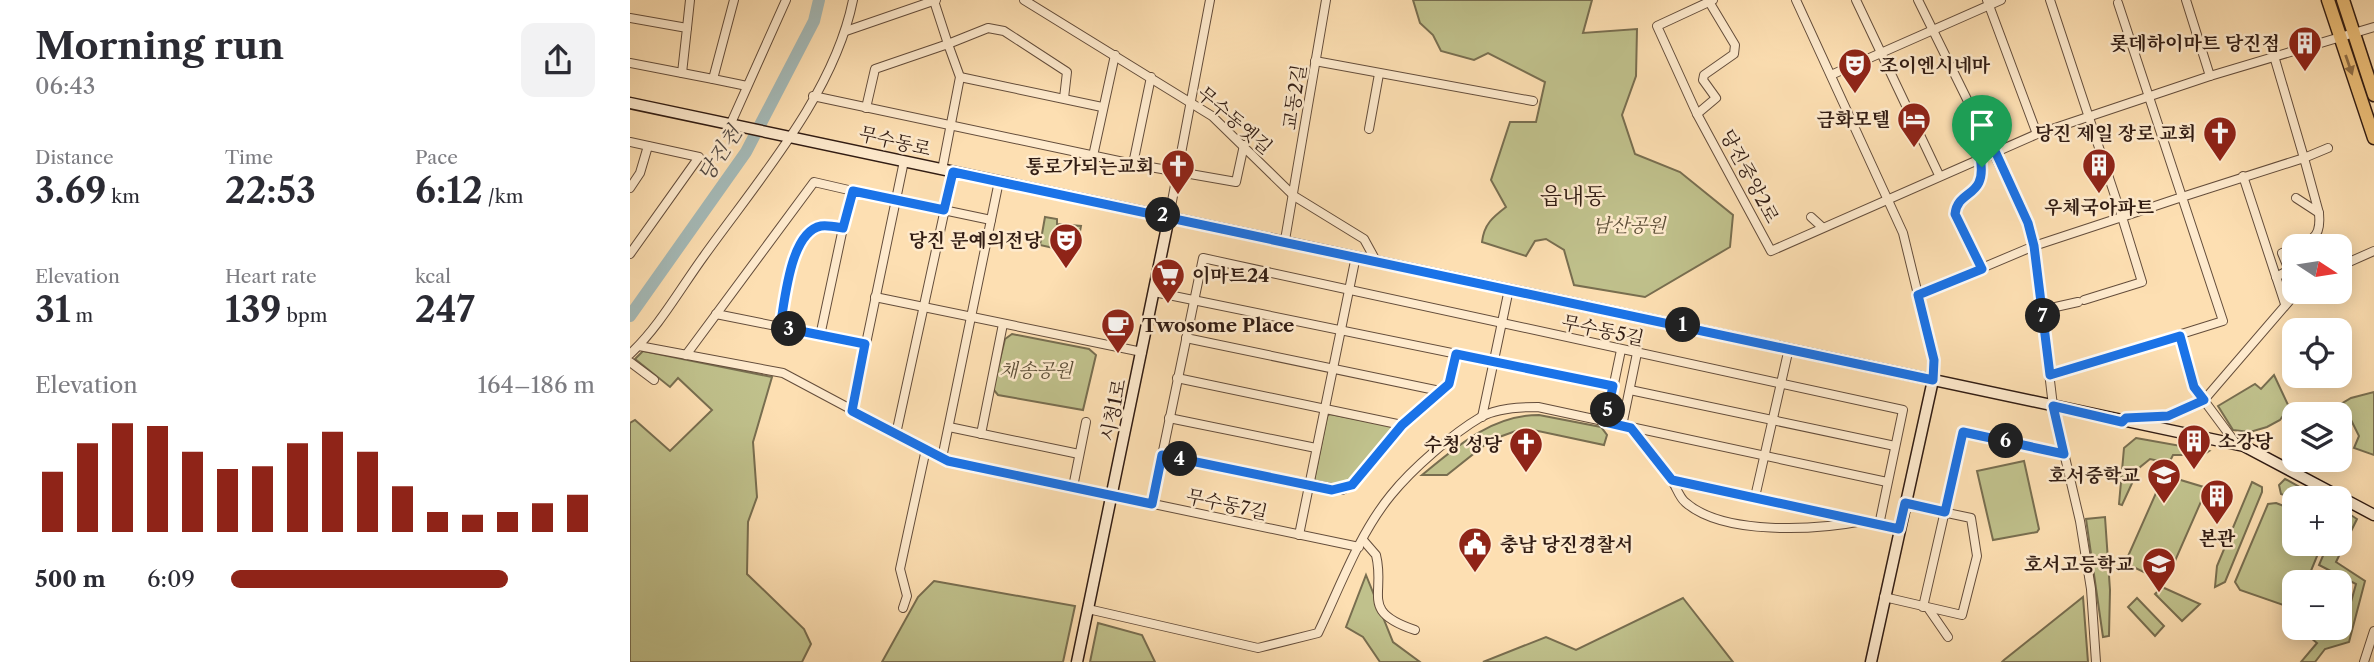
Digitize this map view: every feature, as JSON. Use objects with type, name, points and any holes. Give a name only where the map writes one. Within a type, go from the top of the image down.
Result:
[{"type":"main road","points":[[2328,0],[2374,138]]},
{"type":"main road","points":[[2343,0],[2374,95]]},
{"type":"street","points":[[681,73],[690,0]]},
{"type":"street","points":[[713,79],[734,0]]},
{"type":"street","points":[[630,103],[734,124],[747,86],[786,0]]},
{"type":"street","points":[[630,354],[791,135],[836,58],[853,0]]},
{"type":"street","name":"무수동옛길","points":[[1024,0],[1191,100],[1244,145],[1294,196],[1364,239],[1375,259]]},
{"type":"street","points":[[1170,217],[1210,0]]},
{"type":"street","name":"교동2길","points":[[1285,240],[1326,0]]},
{"type":"street","points":[[1796,0],[1903,233],[1934,360],[1933,380],[1871,662]]},
{"type":"street","points":[[1856,0],[1939,175]]},
{"type":"street","points":[[1918,0],[1995,151],[2028,223],[2034,246],[2053,406],[2080,521],[2091,589],[2096,662]]},
{"type":"street","points":[[1831,75],[1933,30],[1988,2],[2001,0]]},
{"type":"street","points":[[2042,310],[2142,282],[2050,0]]},
{"type":"street","points":[[2186,0],[2210,76]]},
{"type":"street","points":[[846,31],[936,1],[960,77],[944,210],[896,434]]},
{"type":"street","name":"당진중앙2로","points":[[1697,114],[1716,98],[1703,80],[1704,75],[1734,54],[1735,46],[1710,1],[1657,26],[1697,114],[1771,251],[1888,197],[2037,134],[2210,76],[2374,27]]},
{"type":"street","points":[[1988,2],[2037,134]]},
{"type":"street","points":[[2050,375],[2222,321],[2118,4]]},
{"type":"street","points":[[630,18],[687,28]]},
{"type":"street","points":[[866,108],[874,69],[988,28],[1004,31],[1068,72],[1064,98]]},
{"type":"street","points":[[1093,156],[1115,55]]},
{"type":"street","points":[[2274,56],[2319,213],[2320,230],[2318,234]]},
{"type":"street","points":[[1315,61],[1532,101]]},
{"type":"street","points":[[630,63],[747,86]]},
{"type":"street","points":[[1369,129],[1379,74]]},
{"type":"street","points":[[960,77],[1102,107]]},
{"type":"street","points":[[1133,164],[1151,77]]},
{"type":"street","points":[[813,96],[1093,156],[1236,182],[1244,145]]},
{"type":"street","name":"무수동로","points":[[734,124],[2238,445],[2374,515]]},
{"type":"street","points":[[630,142],[698,157],[630,254]]},
{"type":"street","points":[[630,188],[640,173],[648,146]]},
{"type":"street","points":[[1918,295],[2034,246],[2328,148]]},
{"type":"street","points":[[1980,157],[1983,174],[1980,184],[1959,203],[1955,214],[1982,269]]},
{"type":"street","points":[[852,411],[904,161]]},
{"type":"street","points":[[2243,176],[2282,295]]},
{"type":"street","points":[[942,458],[999,181]]},
{"type":"street","points":[[686,355],[814,182],[991,220]]},
{"type":"street","points":[[820,336],[853,191]]},
{"type":"street","points":[[2296,198],[2319,213]]},
{"type":"street","name":"시청1로","points":[[1077,662],[1114,496],[1170,217]]},
{"type":"street","points":[[1811,217],[1822,227]]},
{"type":"street","points":[[780,327],[796,251],[805,235],[821,226],[843,228]]},
{"type":"street","points":[[2352,261],[2374,251]]},
{"type":"street","points":[[1299,535],[1356,256]]},
{"type":"street","name":"무수동5길","points":[[1194,300],[1203,258],[1501,325],[1781,382],[1903,410],[1895,446]]},
{"type":"street","points":[[2276,277],[2282,274]]},
{"type":"street","points":[[1482,416],[1509,289]]},
{"type":"street","points":[[1154,292],[1613,386]]},
{"type":"street","points":[[875,297],[1142,352]]},
{"type":"street","points":[[1152,504],[1194,300]]},
{"type":"street","points":[[2122,422],[2126,418],[2168,416],[2204,400],[2225,380],[2285,304]]},
{"type":"street","points":[[716,314],[865,344]]},
{"type":"street","points":[[981,434],[1003,324]]},
{"type":"street","points":[[2180,336],[2194,387],[2238,445]]},
{"type":"street","points":[[1186,338],[1440,391]]},
{"type":"street","name":"무수동7길","points":[[639,345],[783,373],[800,379],[852,411],[942,458],[1299,535],[1361,544]]},
{"type":"street","points":[[1755,497],[1789,348]]},
{"type":"street","points":[[1605,422],[1621,350]]},
{"type":"street","points":[[1637,353],[1627,427],[1672,480],[1684,502],[1736,524],[1834,527],[1863,521]]},
{"type":"street","points":[[1162,455],[1338,491],[1352,485],[1402,425],[1449,384],[1456,354]]},
{"type":"street","points":[[630,362],[653,380]]},
{"type":"street","points":[[1177,378],[1402,425]]},
{"type":"street","points":[[1630,390],[1895,446],[1878,524]]},
{"type":"street","points":[[1088,609],[1258,648],[1318,633],[1361,544],[1391,495],[1433,454],[1482,416],[1513,407],[1538,407],[1887,482]]},
{"type":"street","points":[[1169,418],[1316,448]]},
{"type":"street","points":[[1073,487],[1086,422]]},
{"type":"street","points":[[949,427],[1080,454]]},
{"type":"street","points":[[1948,637],[1925,607],[1963,432],[2064,454]]},
{"type":"street","points":[[903,608],[907,596],[900,569],[926,449]]},
{"type":"street","points":[[1672,480],[1899,529]]},
{"type":"street","points":[[1884,597],[1962,615],[1977,556],[1971,518],[1905,503]]},
{"type":"street","points":[[1361,544],[1376,555],[1376,591],[1384,614],[1390,621],[1415,630]]},
{"type":"street","points":[[2364,662],[2374,631]]},
{"type":"green space","name":"남산공원","points":[[1413,0],[1592,0],[1583,33],[1637,29],[1636,76],[1622,115],[1635,154],[1680,172],[1733,215],[1730,247],[1645,297],[1574,285],[1564,250],[1546,239],[1535,241],[1526,256],[1482,242],[1490,222],[1506,207],[1491,180],[1510,122],[1536,122],[1545,82],[1488,53],[1474,60],[1441,51],[1433,35],[1420,23]]},
{"type":"green space","points":[[1045,217],[1057,219],[1057,224],[1081,226],[1076,253],[1040,245]]},
{"type":"green space","name":"채송공원","points":[[1012,334],[1089,349],[1096,355],[1083,410],[998,395],[993,389],[1005,339]]},
{"type":"green space","points":[[643,351],[772,377],[753,442],[757,497],[748,522],[747,574],[804,629],[811,644],[802,662],[630,662],[630,423],[635,420],[670,451],[712,410],[678,378],[670,387],[635,359]]},
{"type":"green space","points":[[2274,375],[2287,402],[2282,402],[2282,417],[2267,427],[2250,432],[2233,430],[2218,406],[2255,384],[2261,389]]},
{"type":"green space","points":[[2374,392],[2374,455],[2354,448],[2359,436],[2352,422],[2352,402],[2344,402]]},
{"type":"green space","points":[[1330,414],[1397,427],[1351,485],[1337,489],[1314,480],[1327,416]]},
{"type":"green space","points":[[1539,415],[1601,427],[1607,435],[1604,445],[1524,428],[1491,440],[1447,475],[1422,475],[1462,443],[1491,426],[1522,416]]},
{"type":"green space","points":[[2136,438],[2209,451],[2203,455],[2173,455],[2169,463],[2150,459],[2139,468],[2122,505],[2119,504],[2124,448]]},
{"type":"green space","points":[[2024,461],[2039,529],[2037,532],[1993,540],[1977,471]]},
{"type":"green space","points":[[2164,475],[2207,488],[2171,570],[2160,566],[2154,577],[2125,563]]},
{"type":"green space","points":[[2285,479],[2298,486],[2282,486],[2282,494],[2279,485]]},
{"type":"green space","points":[[2252,482],[2262,487],[2262,492],[2225,582],[2215,587],[2217,566]]},
{"type":"green space","points":[[2268,504],[2282,505],[2282,556],[2317,556],[2311,570],[2282,570],[2282,605],[2240,590],[2235,582]]},
{"type":"green space","points":[[2352,516],[2357,519],[2352,529]]},
{"type":"green space","points":[[2105,517],[2110,590],[2109,636],[2103,637],[2086,519]]},
{"type":"green space","points":[[2323,556],[2339,556],[2336,562],[2348,570],[2329,570],[2319,565]]},
{"type":"green space","points":[[2352,572],[2365,581],[2352,631],[2352,598],[2356,584],[2352,582]]},
{"type":"green space","points":[[1366,575],[1393,642],[1420,662],[1380,662],[1363,637],[1346,627]]},
{"type":"green space","points":[[934,581],[1075,606],[1063,662],[882,662],[918,597]]},
{"type":"green space","points":[[2162,587],[2200,604],[2182,621],[2155,594]]},
{"type":"green space","points":[[2083,597],[2088,662],[2002,662],[2004,660]]},
{"type":"green space","points":[[1683,598],[1733,662],[1483,662],[1546,637],[1576,650]]},
{"type":"green space","points":[[2137,598],[2164,626],[2155,636],[2128,607]]},
{"type":"green space","points":[[1098,623],[1142,635],[1155,662],[1090,662]]},
{"type":"green space","points":[[2313,640],[2350,640],[2325,649],[2315,662],[2301,662],[2317,643]]},
{"type":"waterway","name":"당진천","points":[[630,316],[746,152],[814,21],[819,0]]},
{"type":"place","name":"롯데하이마트 당진점","points":[[2305,73]]},
{"type":"place","name":"조이엔시네마","points":[[1855,95]]},
{"type":"place","name":"금화모텔","points":[[1914,149]]},
{"type":"place","name":"당진 제일 장로 교회","points":[[2220,163]]},
{"type":"place","name":"우체국아파트","points":[[2099,195]]},
{"type":"place","name":"통로가되는교회","points":[[1178,196]]},
{"type":"place","name":"당진 문예의전당","points":[[1066,270]]},
{"type":"place","name":"이마트24","points":[[1168,305]]},
{"type":"place","name":"Twosome Place","points":[[1118,355]]},
{"type":"place","name":"소강당","points":[[2194,471]]},
{"type":"place","name":"수청 성당","points":[[1526,474]]},
{"type":"place","name":"호서중학교","points":[[2164,505]]},
{"type":"place","name":"본관","points":[[2217,526]]},
{"type":"place","name":"충남 당진경찰서","points":[[1475,574]]},
{"type":"place","name":"호서고등학교","points":[[2159,594]]},
{"type":"district","name":"읍내동","points":[[1573,196]]},
{"type":"route","points":[[1995,151],[2028,223],[2034,246],[2050,375],[2129,349],[2180,336],[2194,387],[2204,400],[2168,416],[2126,418],[2122,422],[2053,406],[2064,454],[1963,432],[1945,512],[1905,503],[1899,529],[1672,480],[1631,428],[1605,422],[1613,386],[1456,354],[1449,384],[1402,425],[1352,485],[1342,490],[1162,455],[1152,504],[948,461],[852,411],[865,344],[780,327],[796,251],[805,235],[821,226],[843,228],[853,191],[944,210],[953,172],[1285,240],[1933,380],[1934,360],[1918,295],[1982,269],[1955,214],[1955,208],[1980,184],[1982,167],[1980,157],[1995,151]]}]
